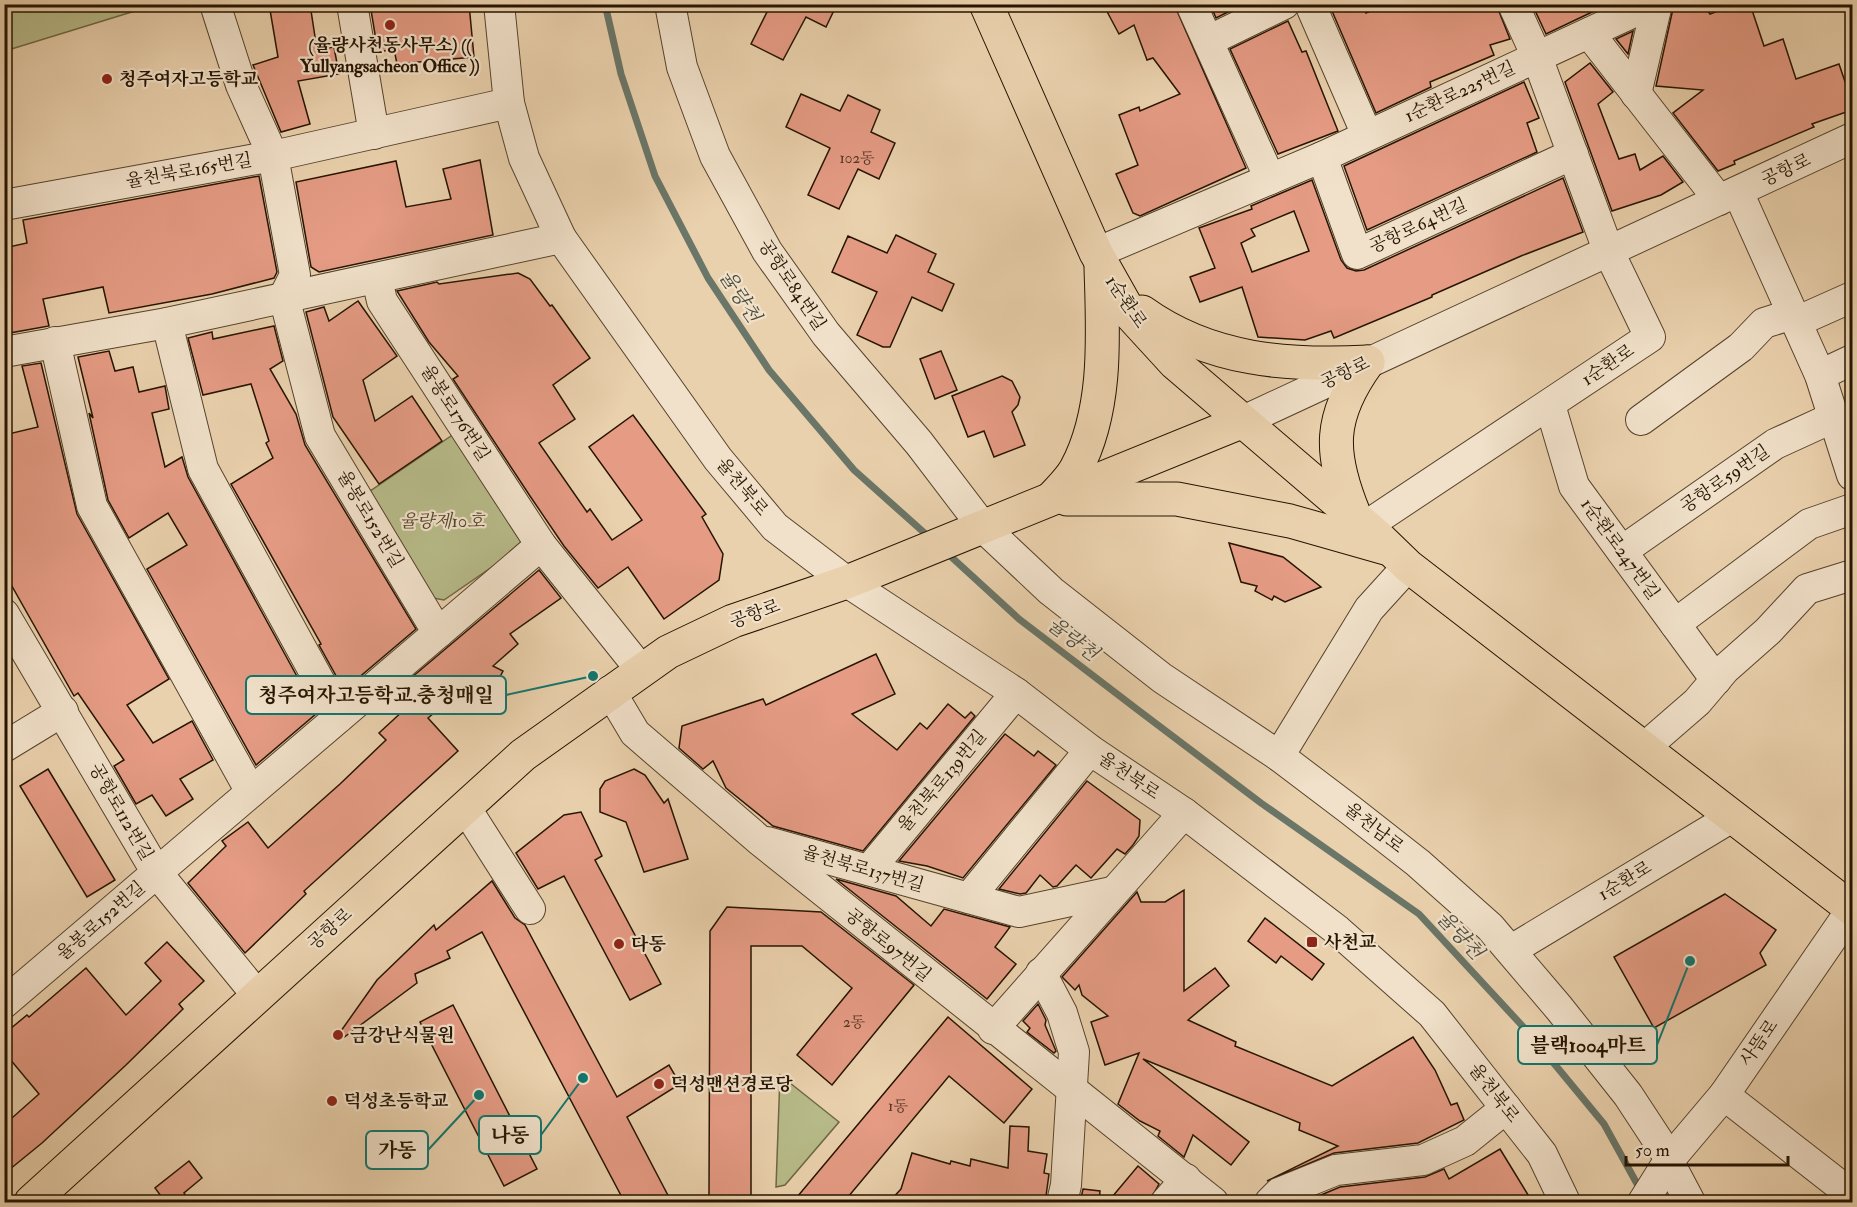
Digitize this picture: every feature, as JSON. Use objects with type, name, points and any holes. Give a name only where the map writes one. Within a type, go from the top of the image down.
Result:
[{"type":"main road","name":"1순환로","points":[[986,4],[1098,258],[1131,315],[1152,339],[1241,422],[1361,522],[1400,558],[1852,909]]},
{"type":"main road","points":[[1098,258],[1137,309],[1160,326],[1211,349],[1278,363],[1309,365],[1368,362]]},
{"type":"main road","points":[[1051,499],[1075,472],[1093,422],[1103,334],[1098,258]]},
{"type":"main road","points":[[1361,522],[1338,472],[1336,455],[1343,405],[1350,387],[1368,362]]},
{"type":"main road","name":"공항로","points":[[31,1203],[523,755],[668,652],[733,621],[861,576],[1241,422]]},
{"type":"main road","points":[[1051,499],[1178,499],[1290,521],[1400,558]]},
{"type":"street","points":[[215,4],[241,85],[273,156],[295,275],[284,297]]},
{"type":"street","points":[[352,4],[374,134]]},
{"type":"street","name":"율천북로","points":[[499,4],[509,103],[524,158],[561,238],[718,459],[775,527],[861,576],[1090,750],[1184,813],[1336,930],[1432,1014],[1542,1154],[1565,1203]]},
{"type":"street","name":"공항로84번길","points":[[670,4],[682,67],[715,156],[766,251],[826,334],[919,443],[974,530]]},
{"type":"street","points":[[1191,4],[1270,179]]},
{"type":"street","points":[[1208,41],[1284,4]]},
{"type":"street","points":[[1310,4],[1367,135]]},
{"type":"street","points":[[1514,4],[1537,57],[1608,250]]},
{"type":"street","points":[[1636,94],[1657,4]]},
{"type":"street","name":"1순환로225번길","points":[[1098,258],[1651,5]]},
{"type":"street","points":[[1589,33],[1636,94],[1728,196],[1795,318],[1820,375],[1852,475]]},
{"type":"street","name":"율천북로165번길","points":[[4,205],[273,156],[509,103]]},
{"type":"street","name":"공항로","points":[[1241,422],[1852,138]]},
{"type":"street","name":"공항로64번길","points":[[1322,157],[1357,254],[1573,154]]},
{"type":"street","points":[[4,352],[167,323],[561,238]]},
{"type":"street","name":"1순환로","points":[[1361,522],[1550,405],[1650,337],[1608,250]]},
{"type":"street","name":"율봉로176번길","points":[[377,279],[382,301],[541,545]]},
{"type":"street","name":"율봉로152번길","points":[[284,297],[320,436],[438,633]]},
{"type":"street","points":[[1641,420],[1741,347],[1764,323],[1795,318],[1852,297]]},
{"type":"street","points":[[167,323],[203,470],[339,717]]},
{"type":"street","points":[[55,342],[92,506],[251,792]]},
{"type":"street","points":[[1820,375],[1852,360]]},
{"type":"street","name":"1순환로247번길","points":[[1550,405],[1574,486],[1716,680]]},
{"type":"street","name":"공항로59번길","points":[[1622,551],[1774,444],[1834,417]]},
{"type":"street","points":[[1675,624],[1809,524],[1852,509]]},
{"type":"street","name":"율천남로","points":[[974,530],[1144,664],[1279,756],[1418,863],[1490,927],[1559,1008],[1614,1078],[1666,1166],[1671,1167],[1690,1203]]},
{"type":"street","points":[[541,545],[641,670]]},
{"type":"street","name":"율봉로152번길","points":[[4,1003],[541,545]]},
{"type":"street","points":[[1279,756],[1400,558]]},
{"type":"street","points":[[1644,748],[1697,702],[1716,680],[1768,632],[1807,589],[1852,575]]},
{"type":"street","name":"공항로112번길","points":[[4,614],[157,873],[257,995]]},
{"type":"street","name":"공항로97번길","points":[[610,691],[635,733],[758,839],[1073,1093],[1186,1179],[1213,1203]]},
{"type":"street","name":"율천북로139번길","points":[[869,870],[1016,693]]},
{"type":"street","points":[[4,747],[63,711]]},
{"type":"street","points":[[969,898],[1090,750]]},
{"type":"street","points":[[465,807],[530,909]]},
{"type":"street","points":[[993,1029],[1184,813]]},
{"type":"street","name":"1순환로","points":[[1518,946],[1732,817]]},
{"type":"street","name":"율천북로137번길","points":[[758,839],[1019,912],[1112,892]]},
{"type":"street","name":"사뜸로","points":[[1643,1203],[1666,1166],[1724,1095],[1852,909]]},
{"type":"street","points":[[1041,973],[1062,1013],[1074,1053],[1073,1093],[1062,1203]]},
{"type":"street","points":[[1724,1095],[1852,1195]]},
{"type":"street","points":[[1270,1203],[1279,1193],[1336,1170],[1423,1160],[1465,1141],[1506,1108]]},
{"type":"street","points":[[1166,1203],[1186,1179]]},
{"type":"green space","points":[[132,4],[135,11],[5,51],[5,5]]},
{"type":"green space","name":"율량제10호","points":[[454,434],[527,543],[444,600],[422,596],[357,500]]},
{"type":"green space","points":[[780,1075],[839,1122],[785,1185],[776,1187]]},
{"type":"building","points":[[269,4],[310,4],[317,50],[334,47],[339,74],[298,81],[310,124],[281,132],[253,65],[278,57]]},
{"type":"building","points":[[370,4],[469,4],[474,57],[397,64],[394,49],[378,52]]},
{"type":"building","points":[[771,4],[837,4],[826,27],[806,17],[783,60],[751,44]]},
{"type":"building","points":[[1103,4],[1174,4],[1246,168],[1140,216],[1133,213],[1116,174],[1138,165],[1119,115],[1139,107],[1140,111],[1180,94],[1153,58],[1147,60],[1134,25],[1119,34]]},
{"type":"building","points":[[1210,4],[1244,4],[1216,18]]},
{"type":"building","points":[[1329,4],[1364,4],[1366,13],[1388,4],[1496,4],[1510,39],[1490,45],[1494,55],[1430,82],[1431,87],[1376,113]]},
{"type":"building","points":[[1532,4],[1609,4],[1546,34]]},
{"type":"building","points":[[1674,4],[1703,4],[1710,14],[1736,4],[1750,4],[1764,46],[1783,39],[1796,79],[1839,64],[1852,102],[1852,110],[1812,124],[1814,127],[1734,161],[1735,164],[1718,171],[1673,113],[1703,90],[1656,86]]},
{"type":"building","points":[[1288,21],[1302,52],[1306,51],[1338,131],[1278,154],[1230,49]]},
{"type":"building","points":[[1633,31],[1628,54],[1616,39]]},
{"type":"building","points":[[1590,63],[1613,92],[1598,104],[1619,159],[1635,154],[1640,170],[1663,156],[1683,182],[1661,195],[1612,211],[1565,82]]},
{"type":"building","points":[[1524,82],[1539,118],[1527,123],[1537,152],[1367,230],[1344,166]]},
{"type":"building","points":[[801,94],[840,111],[848,95],[880,110],[871,132],[895,143],[879,179],[858,169],[839,209],[808,195],[830,148],[786,127]]},
{"type":"building","points":[[480,160],[493,235],[319,272],[311,267],[296,182],[396,161],[406,207],[451,199],[443,169]]},
{"type":"building","points":[[259,176],[277,272],[274,278],[212,294],[109,313],[103,287],[43,299],[49,326],[4,334],[4,248],[27,243],[23,220]]},
{"type":"building","points":[[1563,178],[1583,232],[1521,256],[1432,295],[1432,297],[1334,338],[1331,331],[1305,340],[1258,337],[1242,287],[1200,302],[1190,277],[1215,268],[1199,228],[1252,209],[1251,206],[1312,180],[1341,260],[1347,268],[1356,271],[1364,270]],"holes":[[[1294,211],[1309,251],[1252,272],[1241,243],[1255,236],[1251,229]]]},
{"type":"building","points":[[896,235],[936,254],[928,272],[954,284],[942,311],[912,297],[890,347],[883,347],[857,335],[877,292],[832,272],[848,236],[887,253]]},
{"type":"building","points":[[518,273],[530,279],[590,358],[553,385],[575,419],[539,443],[587,512],[590,509],[612,540],[642,520],[589,447],[633,415],[706,514],[702,517],[723,554],[719,580],[664,619],[628,567],[598,588],[564,546],[530,496],[453,379],[458,376],[429,342],[397,291],[437,282],[439,284]]},
{"type":"building","points":[[358,301],[397,356],[363,380],[375,421],[412,396],[442,441],[379,484],[333,417],[306,312],[324,307],[329,321]]},
{"type":"building","points":[[274,326],[283,361],[270,369],[296,414],[305,445],[416,629],[344,690],[319,645],[321,644],[231,484],[273,458],[266,443],[269,441],[251,384],[203,395],[188,338],[212,332],[213,339]]},
{"type":"building","points":[[109,351],[115,371],[133,367],[139,392],[165,386],[169,409],[152,413],[165,467],[182,457],[188,477],[317,713],[256,765],[147,569],[187,545],[168,513],[129,538],[108,500],[89,413],[93,418],[78,357]]},
{"type":"building","points":[[941,351],[957,390],[935,399],[920,359]]},
{"type":"building","points":[[41,363],[77,514],[169,679],[127,705],[153,743],[192,721],[213,760],[180,779],[193,799],[166,816],[152,795],[136,804],[114,766],[124,760],[78,693],[74,696],[4,572],[4,435],[38,427],[22,366]]},
{"type":"building","points":[[1002,376],[1012,381],[1020,397],[1018,405],[1012,412],[1025,445],[994,457],[984,431],[968,437],[952,396]]},
{"type":"building","points":[[1229,543],[1283,557],[1321,587],[1285,602],[1274,596],[1272,600],[1255,591],[1257,586],[1241,582]]},
{"type":"building","points":[[539,570],[561,598],[510,634],[518,644],[493,666],[503,671],[487,701],[463,689],[428,718],[458,751],[304,891],[306,894],[245,953],[188,883],[226,846],[222,841],[248,822],[268,848],[340,784],[386,740],[379,733],[417,698],[405,683]]},
{"type":"building","points":[[876,654],[895,694],[852,714],[897,750],[920,723],[927,729],[948,704],[965,718],[971,712],[975,716],[863,851],[773,826],[726,788],[713,761],[703,769],[679,748],[682,726],[763,699],[766,705]]},
{"type":"building","points":[[1005,734],[1034,756],[1038,751],[1056,765],[963,878],[927,866],[899,861]]},
{"type":"building","points":[[48,769],[115,880],[87,897],[20,786]]},
{"type":"building","points":[[634,769],[645,775],[664,803],[668,799],[688,859],[644,872],[626,822],[600,812],[600,789],[605,781]]},
{"type":"building","points":[[1087,781],[1140,820],[1139,836],[1133,845],[1125,854],[1117,849],[1091,878],[1076,865],[1057,886],[1053,887],[1040,875],[1026,893],[1020,894],[999,889]]},
{"type":"building","points":[[581,812],[602,856],[595,860],[661,984],[630,1000],[564,876],[538,889],[516,853],[564,815]]},
{"type":"building","points":[[836,879],[896,896],[931,926],[944,909],[1010,927],[995,947],[1016,964],[987,999]]},
{"type":"building","points":[[492,881],[515,918],[525,925],[617,1097],[669,1065],[680,1084],[627,1117],[672,1203],[625,1203],[482,932],[447,951],[450,958],[415,974],[417,983],[339,1041],[336,1038],[377,980],[434,925],[436,930]]},
{"type":"building","points":[[1184,890],[1184,991],[1215,968],[1229,986],[1188,1020],[1236,1042],[1235,1046],[1332,1086],[1413,1037],[1435,1070],[1451,1105],[1457,1103],[1464,1120],[1418,1143],[1334,1153],[1267,1181],[1338,1146],[1299,1130],[1300,1123],[1143,1059],[1249,1142],[1231,1165],[1193,1135],[1184,1157],[1158,1136],[1160,1131],[1140,1121],[1118,1104],[1139,1053],[1105,1065],[1091,1022],[1108,1016],[1082,995],[1079,985],[1075,990],[1062,977],[1137,892],[1141,902],[1165,902]]},
{"type":"building","points":[[1725,894],[1776,930],[1760,953],[1766,965],[1654,1028],[1614,957]]},
{"type":"building","points":[[727,907],[821,912],[914,985],[832,1085],[797,1055],[852,988],[802,946],[751,946],[751,1196],[709,1196],[710,931]]},
{"type":"building","points":[[1265,918],[1324,964],[1312,980],[1281,956],[1276,963],[1248,941]]},
{"type":"building","points":[[167,942],[204,981],[179,1004],[183,1009],[126,1065],[42,1143],[4,1174],[4,1125],[39,1094],[4,1052],[4,1034],[27,1015],[29,1017],[86,968],[126,1015],[161,981],[145,963]]},
{"type":"building","points":[[1038,1004],[1046,1020],[1045,1025],[1056,1051],[1054,1053],[1027,1032],[1030,1028],[1023,1021]]},
{"type":"building","points":[[453,1005],[537,1169],[504,1186],[420,1022]]},
{"type":"building","points":[[948,1017],[1032,1089],[1004,1123],[949,1076],[843,1203],[792,1203]]},
{"type":"building","points":[[1010,1126],[1029,1127],[1028,1151],[1047,1154],[1044,1173],[1049,1174],[1045,1203],[888,1203],[901,1189],[912,1153],[950,1164],[951,1161],[970,1166],[971,1159],[1008,1168]]},
{"type":"building","points":[[1500,1149],[1533,1203],[1378,1203],[1375,1197],[1357,1203],[1302,1203],[1340,1187],[1425,1177],[1444,1169],[1449,1179]]},
{"type":"building","points":[[189,1161],[202,1178],[184,1193],[191,1203],[166,1203],[155,1188]]},
{"type":"building","points":[[1138,1166],[1159,1184],[1149,1202],[1107,1203]]},
{"type":"building","points":[[1083,1189],[1100,1191],[1099,1203],[1080,1203]]},
{"type":"waterway","name":"율량천","points":[[605,4],[621,74],[655,176],[708,278],[769,370],[854,470],[929,537]]},
{"type":"waterway","name":"율량천","points":[[947,553],[1019,619],[1261,803],[1419,914],[1528,1032],[1604,1124],[1641,1191]]},
{"type":"place","name":"(율량사천동사무소) (( Yullyangsacheon Office ))","points":[[390,25]]},
{"type":"place","name":"청주여자고등학교","points":[[107,79]]},
{"type":"place","name":"청주여자고등학교.충청매일","points":[[593,676]]},
{"type":"place","name":"사천교","points":[[1312,942]]},
{"type":"place","name":"다동","points":[[619,944]]},
{"type":"place","name":"블랙1004마트","points":[[1690,961]]},
{"type":"place","name":"금강난식물원","points":[[338,1035]]},
{"type":"place","name":"나동","points":[[583,1078]]},
{"type":"place","name":"덕성맨션경로당","points":[[659,1084]]},
{"type":"place","name":"가동","points":[[479,1095]]},
{"type":"place","name":"덕성초등학교","points":[[332,1101]]}]
